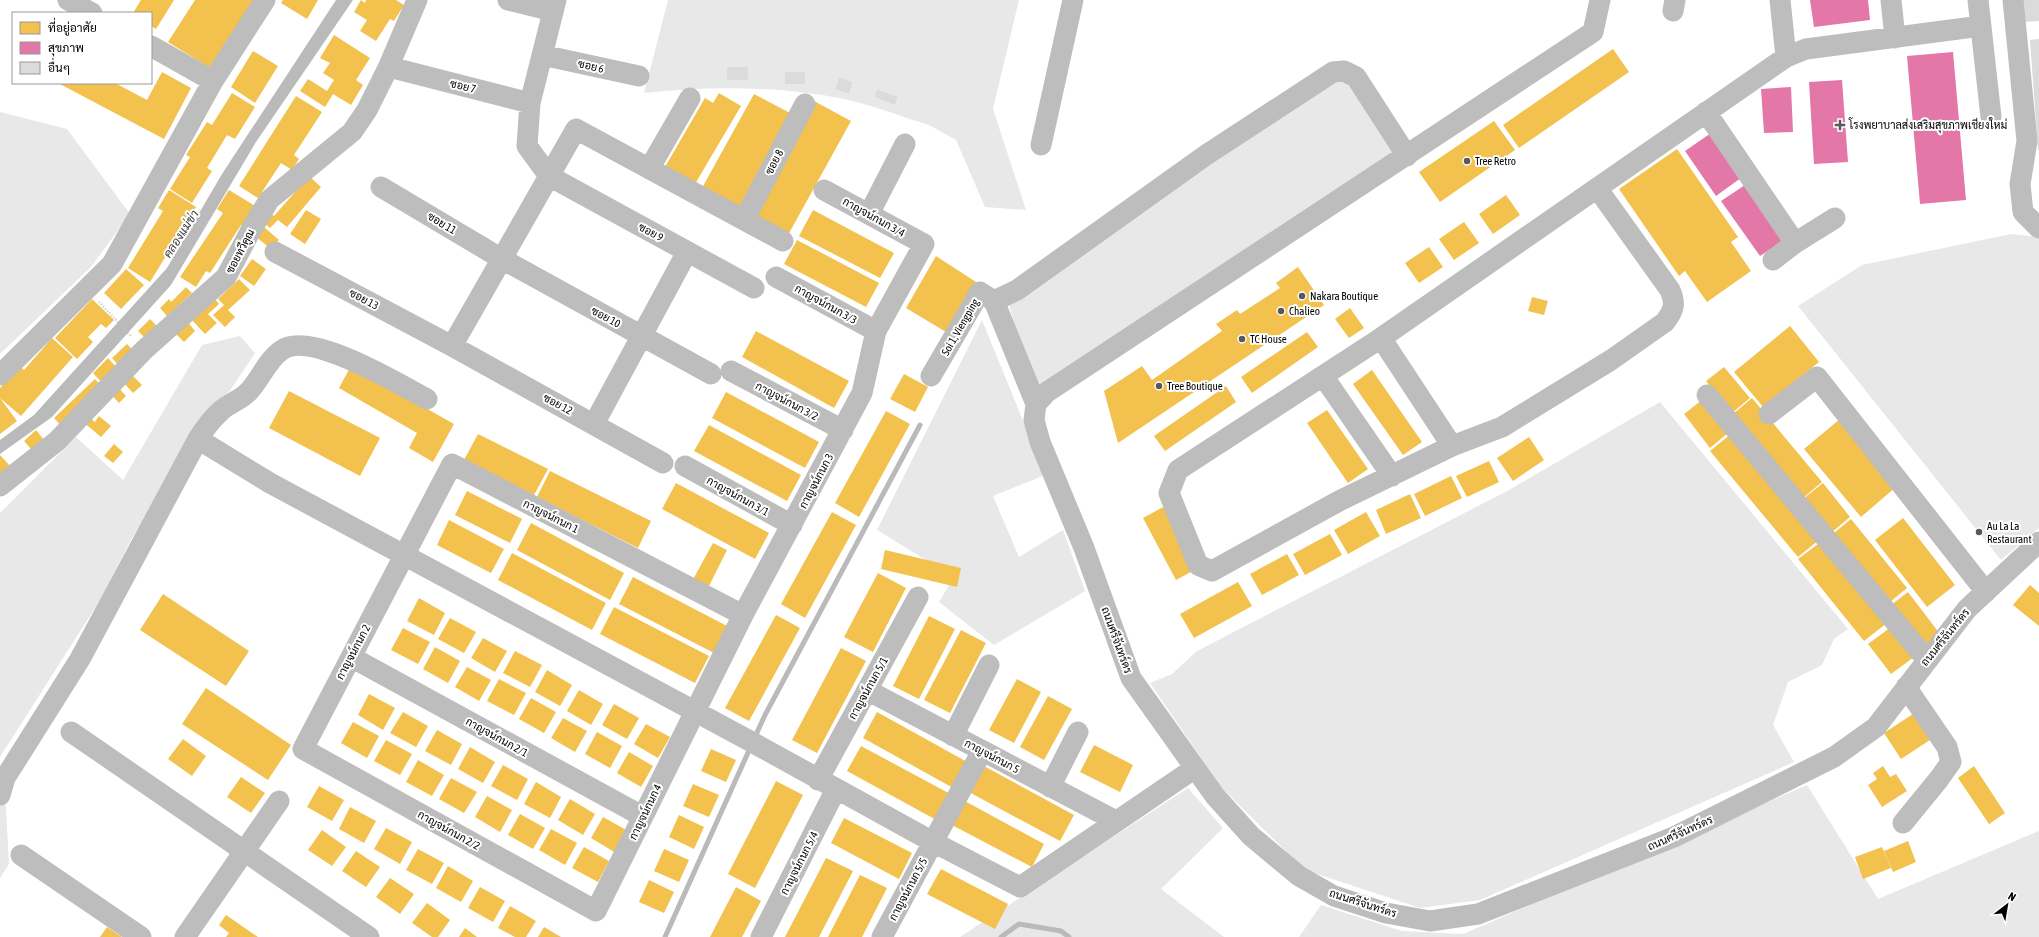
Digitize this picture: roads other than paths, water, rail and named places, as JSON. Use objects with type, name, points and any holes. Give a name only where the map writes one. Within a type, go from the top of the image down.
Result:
[{"type":"street","points":[[68,0],[90,12]]},
{"type":"street","points":[[0,375],[112,264],[213,81],[265,0]]},
{"type":"street","name":"ซอยทวีคูณ","points":[[0,486],[57,441],[139,344],[226,277],[251,230],[270,200],[352,132],[366,110],[388,68],[417,0]]},
{"type":"street","points":[[508,0],[555,5],[530,103],[527,146],[549,176]]},
{"type":"street","points":[[1041,145],[1074,0]]},
{"type":"street","points":[[1036,404],[1047,392],[1593,32],[1600,0]]},
{"type":"street","points":[[1780,0],[1786,57]]},
{"type":"street","points":[[1891,0],[1895,38]]},
{"type":"street","points":[[1978,0],[1991,117]]},
{"type":"street","points":[[2013,0],[2027,141],[2020,184],[2023,212],[2039,228]]},
{"type":"street","points":[[1597,188],[1670,290],[1674,300],[1671,314],[1665,322],[1646,337],[1502,427],[1452,446],[1339,501],[1212,571],[1198,565],[1169,493],[1178,470],[1380,338],[1786,57],[1806,49],[1981,26]]},
{"type":"street","points":[[152,47],[213,81]]},
{"type":"street","name":"ซอย 6","points":[[542,55],[639,76]]},
{"type":"street","name":"ซอย 7","points":[[397,69],[530,103]]},
{"type":"street","points":[[994,301],[1017,290],[1206,155],[1298,93],[1333,72],[1344,71],[1356,77],[1407,156]]},
{"type":"street","points":[[649,169],[690,98]]},
{"type":"street","name":"ซอย 8","points":[[744,220],[805,104]]},
{"type":"street","points":[[1706,112],[1795,244]]},
{"type":"street","points":[[452,346],[576,129],[783,241]]},
{"type":"street","points":[[869,214],[905,144]]},
{"type":"street","name":"ซอย 9","points":[[549,176],[754,288]]},
{"type":"street","name":"ซอย 11","points":[[381,187],[502,259]]},
{"type":"street","name":"กาญจน์กนก 3/4","points":[[824,190],[924,244]]},
{"type":"street","points":[[1773,260],[1835,218]]},
{"type":"street","name":"กาญจน์กนก 3","points":[[693,712],[743,615],[862,393],[876,331],[924,244]]},
{"type":"street","name":"ซอย 13","points":[[275,252],[452,346]]},
{"type":"street","points":[[594,424],[687,252]]},
{"type":"street","name":"ซอย 10","points":[[502,259],[711,374]]},
{"type":"street","name":"กาญจน์กนก 3/3","points":[[776,277],[876,331]]},
{"type":"street","name":"Soi 1, Viengping","points":[[931,376],[980,292],[994,301]]},
{"type":"street","name":"ถนนศรีจันทร์ดร","points":[[994,301],[1036,404],[1034,420],[1040,442],[1084,548],[1131,678],[1215,796],[1251,836],[1299,876],[1334,896],[1386,913],[1430,921],[1478,914],[1674,837],[1834,757],[1876,727],[1967,608],[2039,542]]},
{"type":"street","points":[[1380,338],[1452,446]]},
{"type":"street","points":[[0,795],[5,778],[80,659],[198,439],[211,420],[223,409],[245,395],[275,356],[290,345],[315,348],[333,353],[427,399]]},
{"type":"street","name":"ซอย 12","points":[[452,346],[594,424],[663,464]]},
{"type":"street","name":"กาญจน์กนก 3/2","points":[[731,371],[843,430]]},
{"type":"street","points":[[1322,376],[1392,476]]},
{"type":"street","points":[[1769,414],[1817,377],[1986,592]]},
{"type":"street","points":[[1707,395],[1927,660]]},
{"type":"street","points":[[198,439],[270,484],[693,712],[750,741],[780,759],[933,842],[1020,887],[1195,768]]},
{"type":"street","name":"กาญจน์กนก 1","points":[[404,556],[452,464],[743,615]]},
{"type":"street","name":"กาญจน์กนก 3/1","points":[[684,466],[792,525]]},
{"type":"street","name":"กาญจน์กนก 2","points":[[303,749],[404,556]]},
{"type":"street","name":"กาญจน์กนก 5/1","points":[[827,784],[867,690],[918,596]]},
{"type":"street","name":"กาญจน์กนก 2/1","points":[[351,657],[642,816]]},
{"type":"street","points":[[953,736],[989,665]]},
{"type":"street","points":[[1903,822],[1939,779],[1951,762],[1947,747],[1906,687]]},
{"type":"street","name":"กาญจน์กนก 5","points":[[867,690],[1116,821]]},
{"type":"street","name":"กาญจน์กนก 4","points":[[596,912],[693,712]]},
{"type":"street","points":[[71,732],[369,937]]},
{"type":"street","points":[[1050,787],[1078,732]]},
{"type":"street","name":"กาญจน์กนก 2/2","points":[[303,749],[596,912]]},
{"type":"street","name":"กาญจน์กนก 5/5","points":[[882,937],[982,751]]},
{"type":"street","name":"กาญจน์กนก 5/4","points":[[761,937],[827,784]]},
{"type":"street","points":[[185,937],[278,801]]},
{"type":"street","points":[[21,855],[141,937]]},
{"type":"waterway","points":[[754,739],[765,715],[920,425]]},
{"type":"waterway","points":[[665,937],[751,746]]},
{"type":"waterway","points":[[1001,937],[1019,924],[1061,931],[1069,937]]},
{"type":"place","name":"โรงพยาบาลส่งเสริมสุขภาพเชียงใหม่","points":[[1840,125]]},
{"type":"place","name":"Tree Retro","points":[[1467,161]]},
{"type":"place","name":"Nakara Boutique","points":[[1302,296]]},
{"type":"place","name":"Chalieo","points":[[1281,311]]},
{"type":"place","name":"TC House","points":[[1242,339]]},
{"type":"place","name":"Tree Boutique","points":[[1159,386]]},
{"type":"place","name":"Au La La Restaurant","points":[[1979,532]]},
{"type":"water label","name":"คลองแม่ข่า","points":[[181,234]]}]
